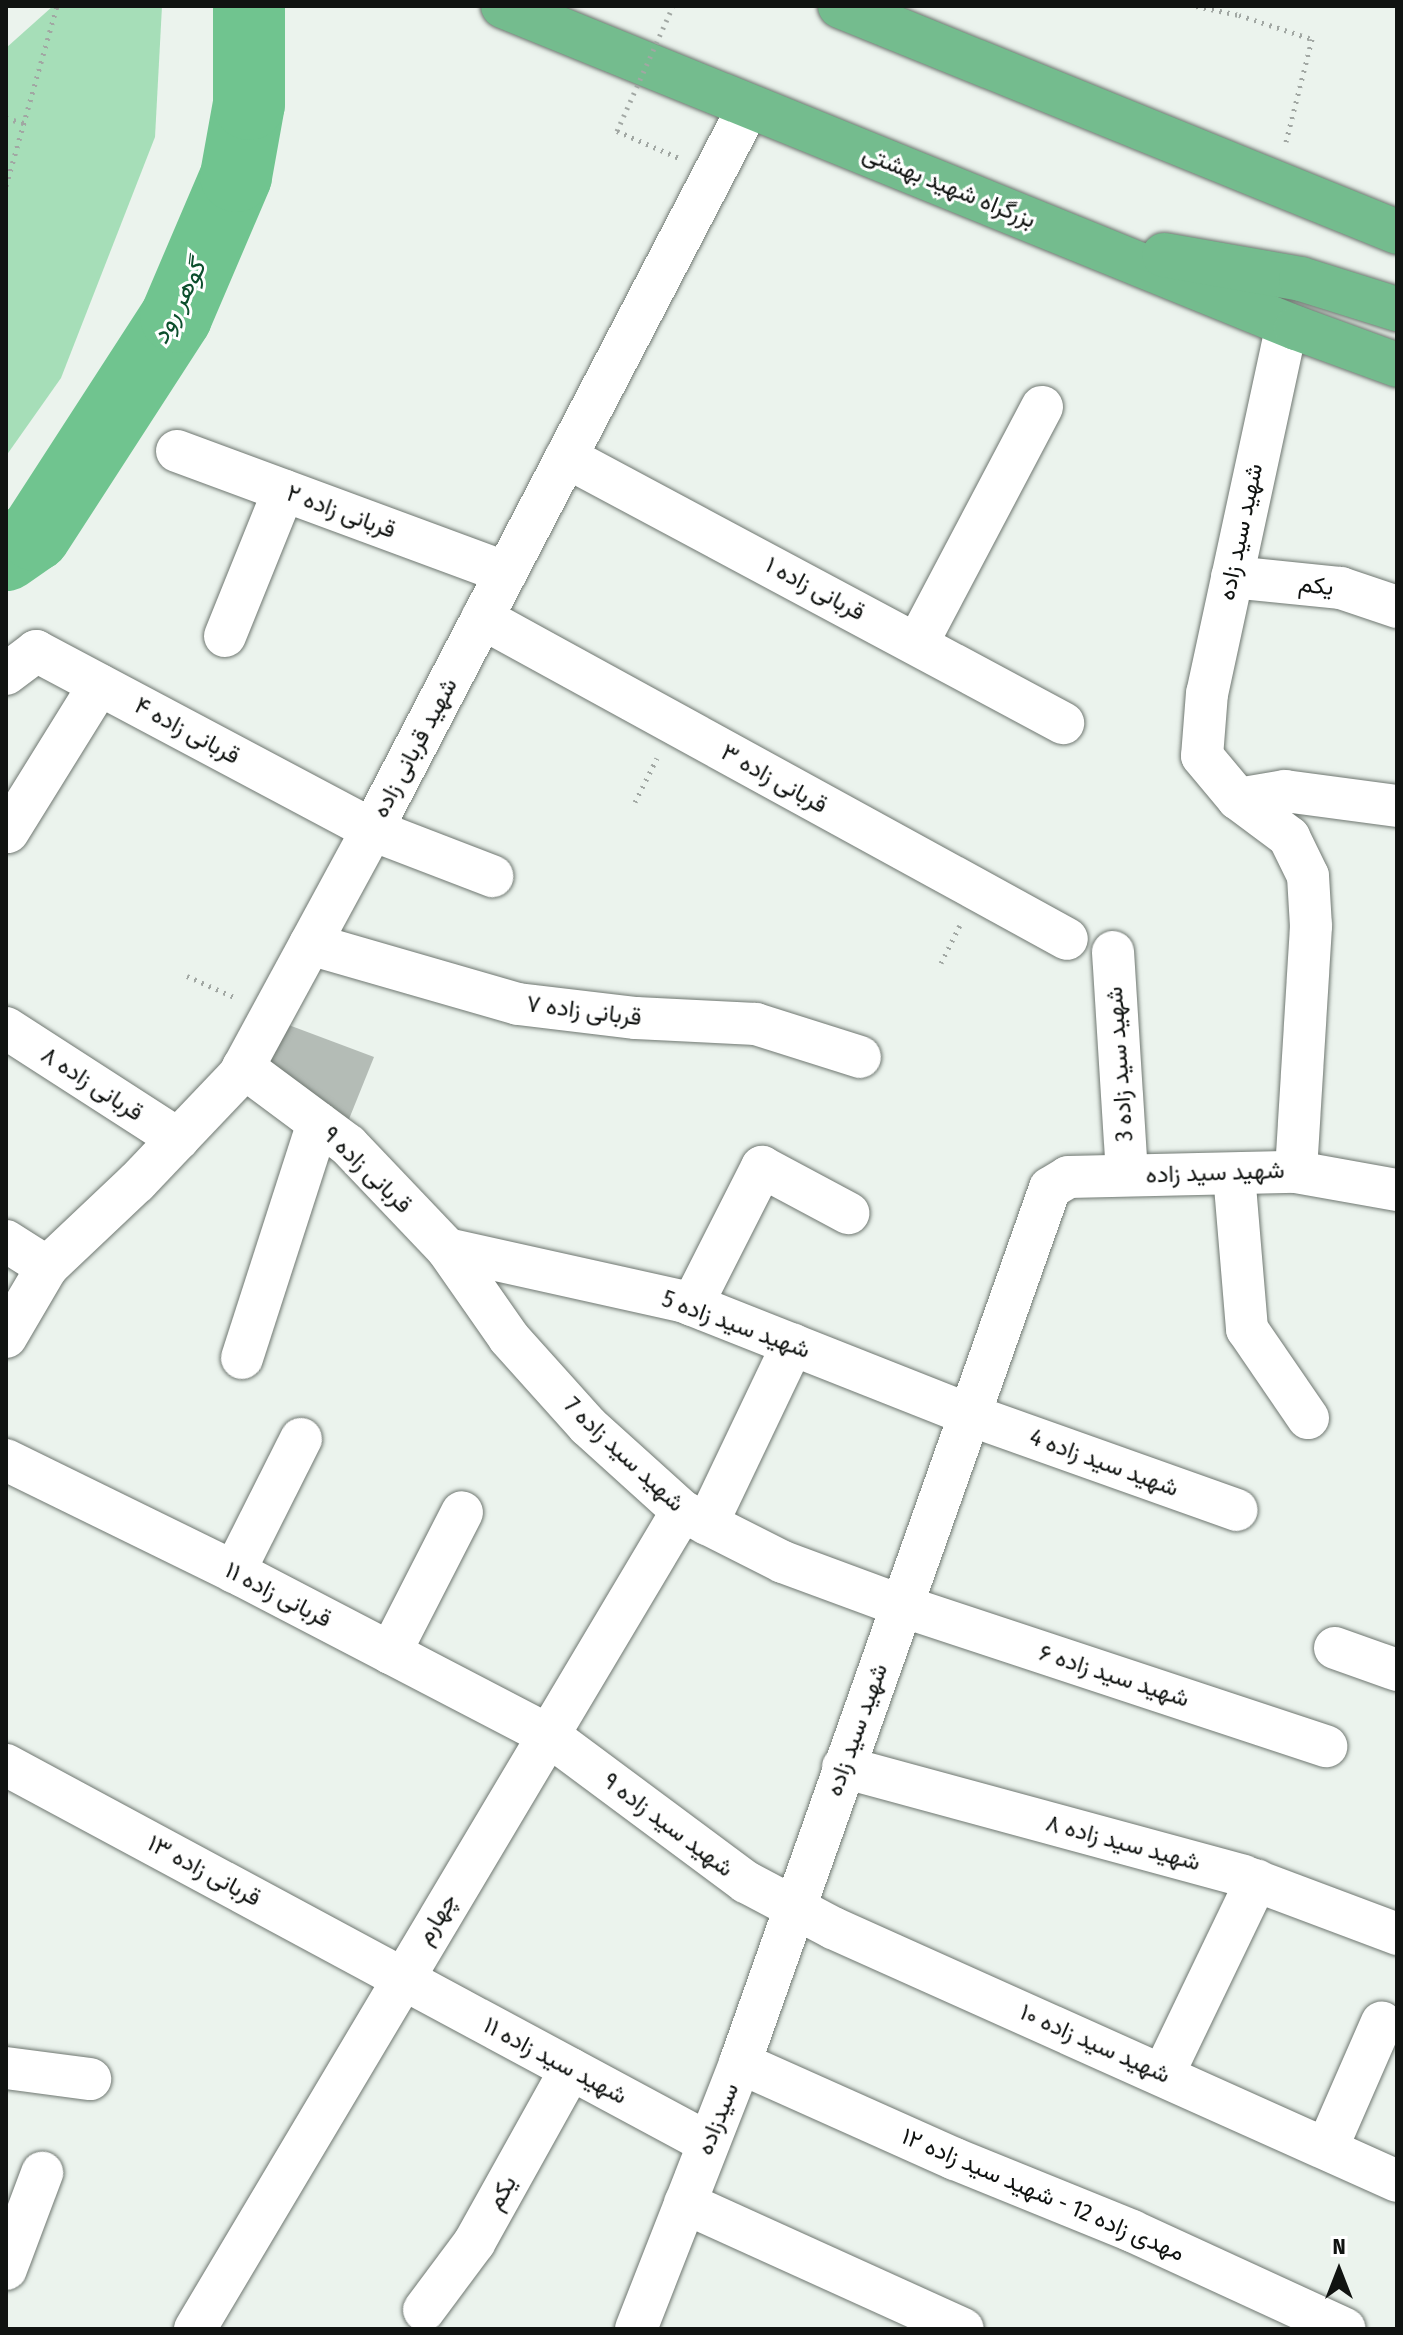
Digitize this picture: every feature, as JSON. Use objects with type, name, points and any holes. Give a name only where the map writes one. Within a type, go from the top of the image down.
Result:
[{"type":"highway","name":"بزرگراه شهید بهشتی","points":[[503,6],[1287,324],[1397,365]]},
{"type":"highway","points":[[840,6],[1397,232]]},
{"type":"highway","points":[[1079,240],[1301,279],[1397,309]]},
{"type":"street","name":"شهید قربانی زاده","points":[[6,1337],[47,1267],[178,1139],[243,1067],[372,830],[749,106]]},
{"type":"street","name":"شهید سید زاده","points":[[793,1907],[1050,1188],[1068,1177],[1296,1172],[1311,926],[1308,876],[1289,837],[1238,799],[1202,756],[1207,693],[1287,324]]},
{"type":"street","points":[[917,644],[1042,407]]},
{"type":"street","name":"قربانی زاده ۲","points":[[177,451],[506,573]]},
{"type":"street","name":"قربانی زاده ۱","points":[[566,457],[1063,723]]},
{"type":"street","points":[[225,636],[284,490]]},
{"type":"street","name":"یکم","points":[[1232,577],[1341,588],[1397,607]]},
{"type":"street","name":"قربانی زاده ۳","points":[[482,618],[1067,939]]},
{"type":"street","name":"قربانی زاده ۴","points":[[6,674],[36,651],[372,830],[492,876]]},
{"type":"street","points":[[8,832],[99,685]]},
{"type":"street","points":[[1238,799],[1285,791],[1397,806]]},
{"type":"street","name":"قربانی زاده ۷","points":[[310,944],[518,1004],[636,1018],[756,1024],[860,1057]]},
{"type":"street","name":"شهید سید زاده 3","points":[[1113,952],[1127,1175]]},
{"type":"street","name":"قربانی زاده ۸","points":[[6,1028],[178,1139]]},
{"type":"street","name":"قربانی زاده ۹","points":[[243,1067],[348,1145],[447,1249]]},
{"type":"street","points":[[242,1358],[318,1123]]},
{"type":"street","points":[[692,1305],[762,1167],[848,1213]]},
{"type":"street","points":[[1296,1172],[1397,1190]]},
{"type":"street","points":[[1234,1174],[1247,1329],[1308,1418]]},
{"type":"street","points":[[6,1241],[47,1267]]},
{"type":"street","name":"شهید سید زاده 5","points":[[447,1249],[692,1305],[970,1415]]},
{"type":"street","name":"شهید سید زاده 7","points":[[447,1249],[509,1338],[588,1426],[694,1518],[783,1562],[902,1606]]},
{"type":"street","name":"چهارم","points":[[195,2329],[548,1735],[694,1518],[793,1344]]},
{"type":"street","name":"شهید سید زاده 4","points":[[970,1415],[1237,1510]]},
{"type":"street","points":[[234,1572],[301,1439]]},
{"type":"street","name":"قربانی زاده ۱۱","points":[[6,1460],[234,1572],[548,1735]]},
{"type":"street","points":[[390,1653],[462,1512]]},
{"type":"street","name":"شهید سید زاده ۶","points":[[902,1606],[1326,1746]]},
{"type":"street","points":[[1335,1648],[1397,1670]]},
{"type":"street","name":"شهید سید زاده ۹","points":[[548,1735],[746,1882],[793,1907]]},
{"type":"street","name":"قربانی زاده ۱۳","points":[[6,1765],[401,1978]]},
{"type":"street","name":"شهید سید زاده ۸","points":[[843,1767],[1257,1880],[1397,1934]]},
{"type":"street","points":[[1163,2075],[1257,1880]]},
{"type":"street","name":"سیدزاده","points":[[636,2329],[740,2063],[793,1907]]},
{"type":"street","name":"شهید سید زاده ۱۰","points":[[793,1907],[833,1928],[1397,2181]]},
{"type":"street","name":"شهید سید زاده ۱۱","points":[[401,1978],[708,2143]]},
{"type":"street","points":[[1327,2148],[1382,2022]]},
{"type":"street","name":"مهدی زاده 12 - شهید سید زاده ۱۲","points":[[740,2063],[955,2159],[1132,2231],[1345,2329]]},
{"type":"street","points":[[6,2068],[90,2079]]},
{"type":"street","name":"یکم","points":[[424,2310],[474,2243],[571,2069]]},
{"type":"street","points":[[6,2269],[42,2173]]},
{"type":"street","points":[[685,2203],[963,2329]]},
{"type":"path","points":[[6,186],[57,6]]},
{"type":"path","points":[[661,151],[617,131],[673,6]]},
{"type":"path","points":[[1196,6],[1239,15],[1312,39],[1276,183]]},
{"type":"path","points":[[6,118],[25,123]]},
{"type":"path","points":[[187,976],[272,1014]]},
{"type":"green space","points":[[53,6],[162,6],[155,137],[61,378],[6,456],[6,48]]},
{"type":"building","points":[[270,1018],[374,1057],[341,1139],[243,1067]]},
{"type":"waterway","name":"گوهر رود","points":[[6,555],[35,535],[176,317],[236,176],[249,104],[249,6]]}]
